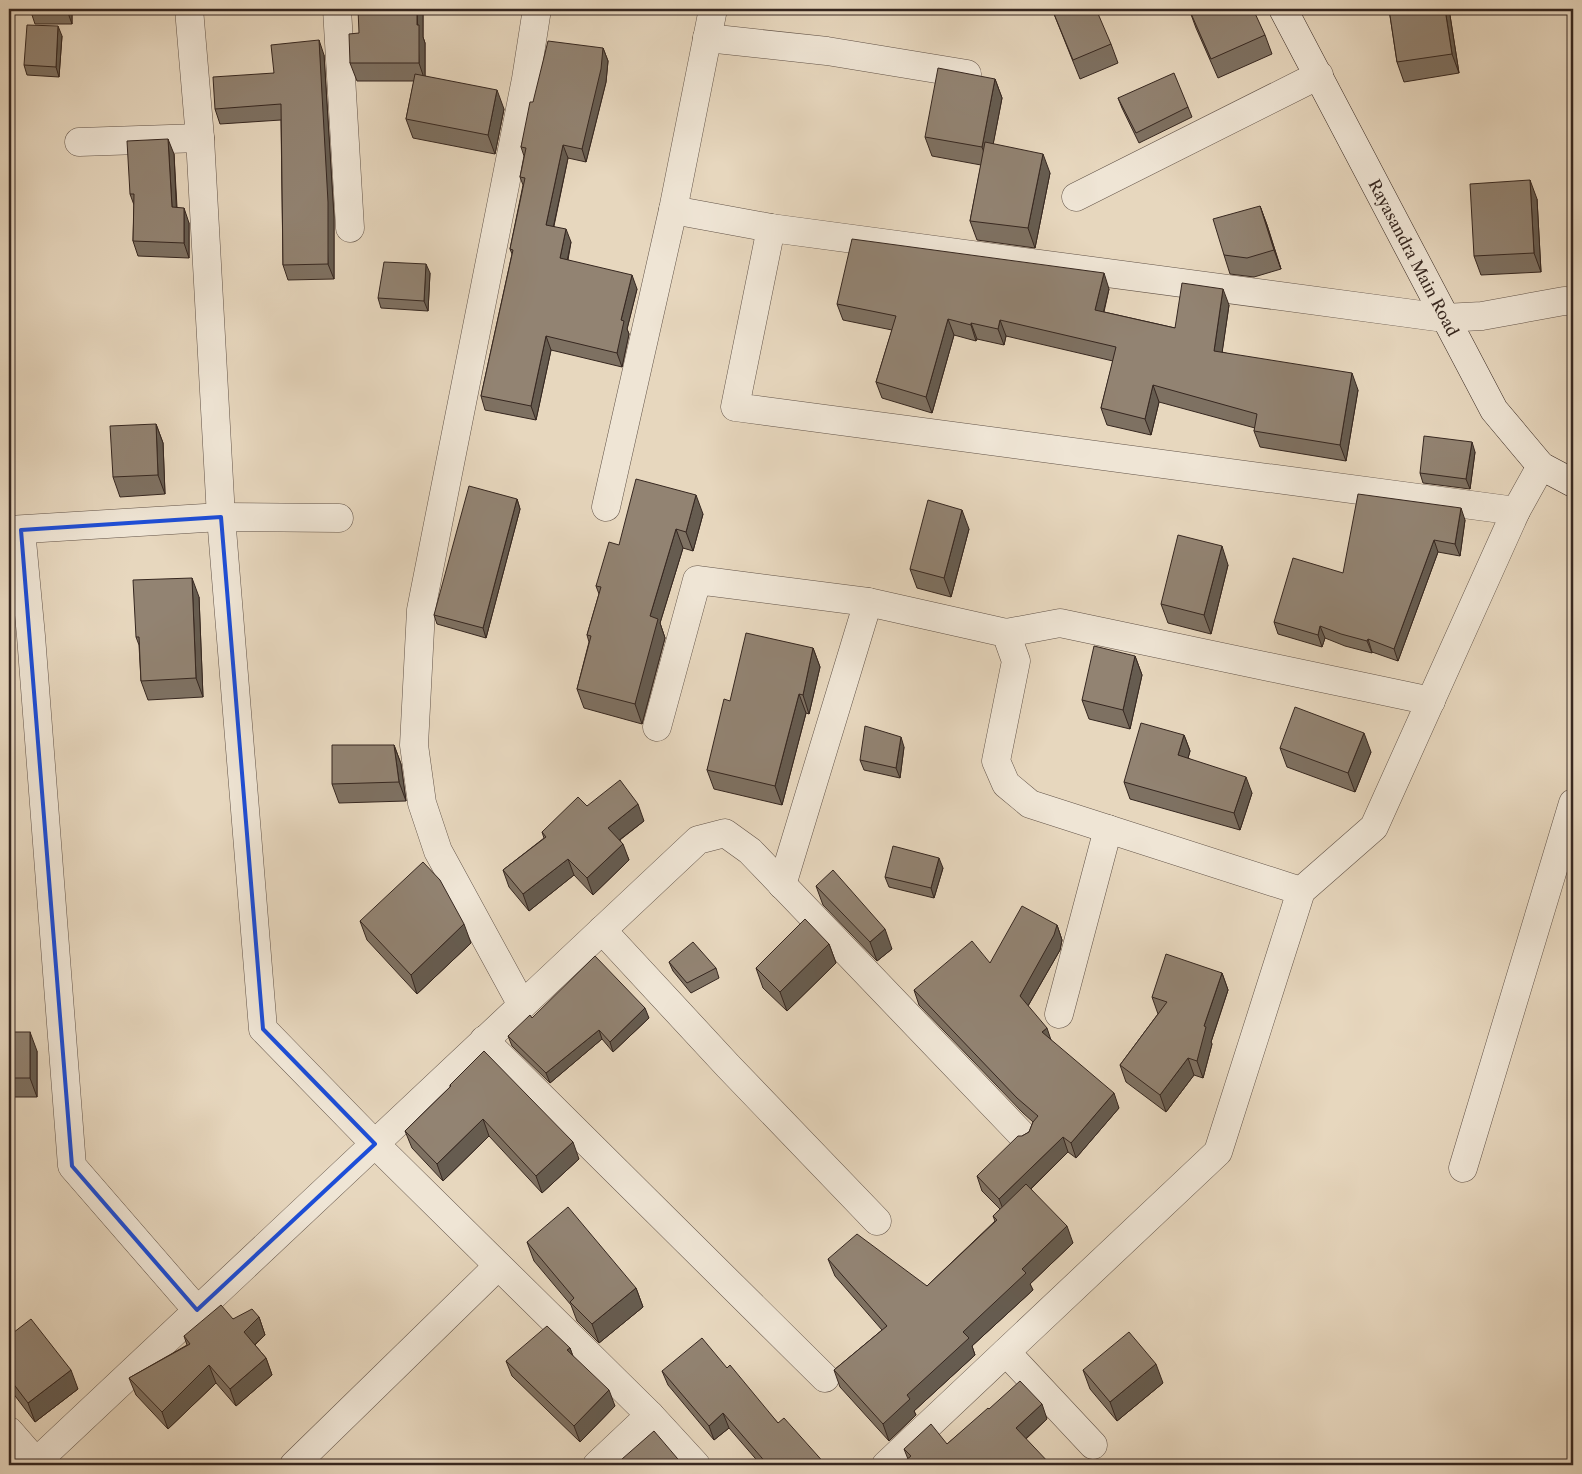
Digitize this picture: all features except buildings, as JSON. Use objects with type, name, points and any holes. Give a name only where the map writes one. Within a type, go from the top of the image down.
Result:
[{"type":"street","points":[[189,9],[200,138],[221,517],[263,1029],[375,1144],[650,1415],[696,1465]]},
{"type":"street","points":[[337,9],[350,228]]},
{"type":"street","points":[[522,1005],[438,851],[422,803],[414,745],[421,610],[526,79],[537,9]]},
{"type":"street","points":[[606,507],[673,210],[713,9]]},
{"type":"street","name":"Rayasandra Main Road","points":[[1283,9],[1494,410],[1541,466],[1573,483]]},
{"type":"street","points":[[706,38],[827,51],[966,74]]},
{"type":"street","points":[[1076,197],[1319,76]]},
{"type":"street","points":[[79,142],[200,138]]},
{"type":"street","points":[[673,210],[771,228],[1444,318],[1482,316],[1573,302]]},
{"type":"street","points":[[771,228],[735,407],[1516,511]]},
{"type":"street","points":[[886,1465],[1218,1152],[1301,891],[1374,828],[1516,511],[1541,466]]},
{"type":"street","points":[[197,1310],[72,1166],[32,655],[15,530],[221,517],[339,518]]},
{"type":"street","points":[[657,727],[697,580],[868,602],[1006,633],[1060,623],[1431,701]]},
{"type":"street","points":[[782,885],[868,602]]},
{"type":"street","points":[[1006,633],[1016,661],[996,761],[1006,784],[1030,804],[1301,891]]},
{"type":"street","points":[[1463,1168],[1573,803]]},
{"type":"street","points":[[1059,1014],[1108,829]]},
{"type":"street","points":[[9,1431],[34,1464],[698,840],[725,833],[750,851],[1023,1136]]},
{"type":"street","points":[[602,930],[728,1066],[877,1221]]},
{"type":"street","points":[[484,1040],[825,1378]]},
{"type":"street","points":[[294,1465],[498,1266]]},
{"type":"street","points":[[1006,1352],[1092,1445]]},
{"type":"street","points":[[597,1465],[650,1415]]},
{"type":"highlighted area","points":[[221,517],[263,1029],[375,1144],[197,1310],[72,1166],[21,530]]}]
